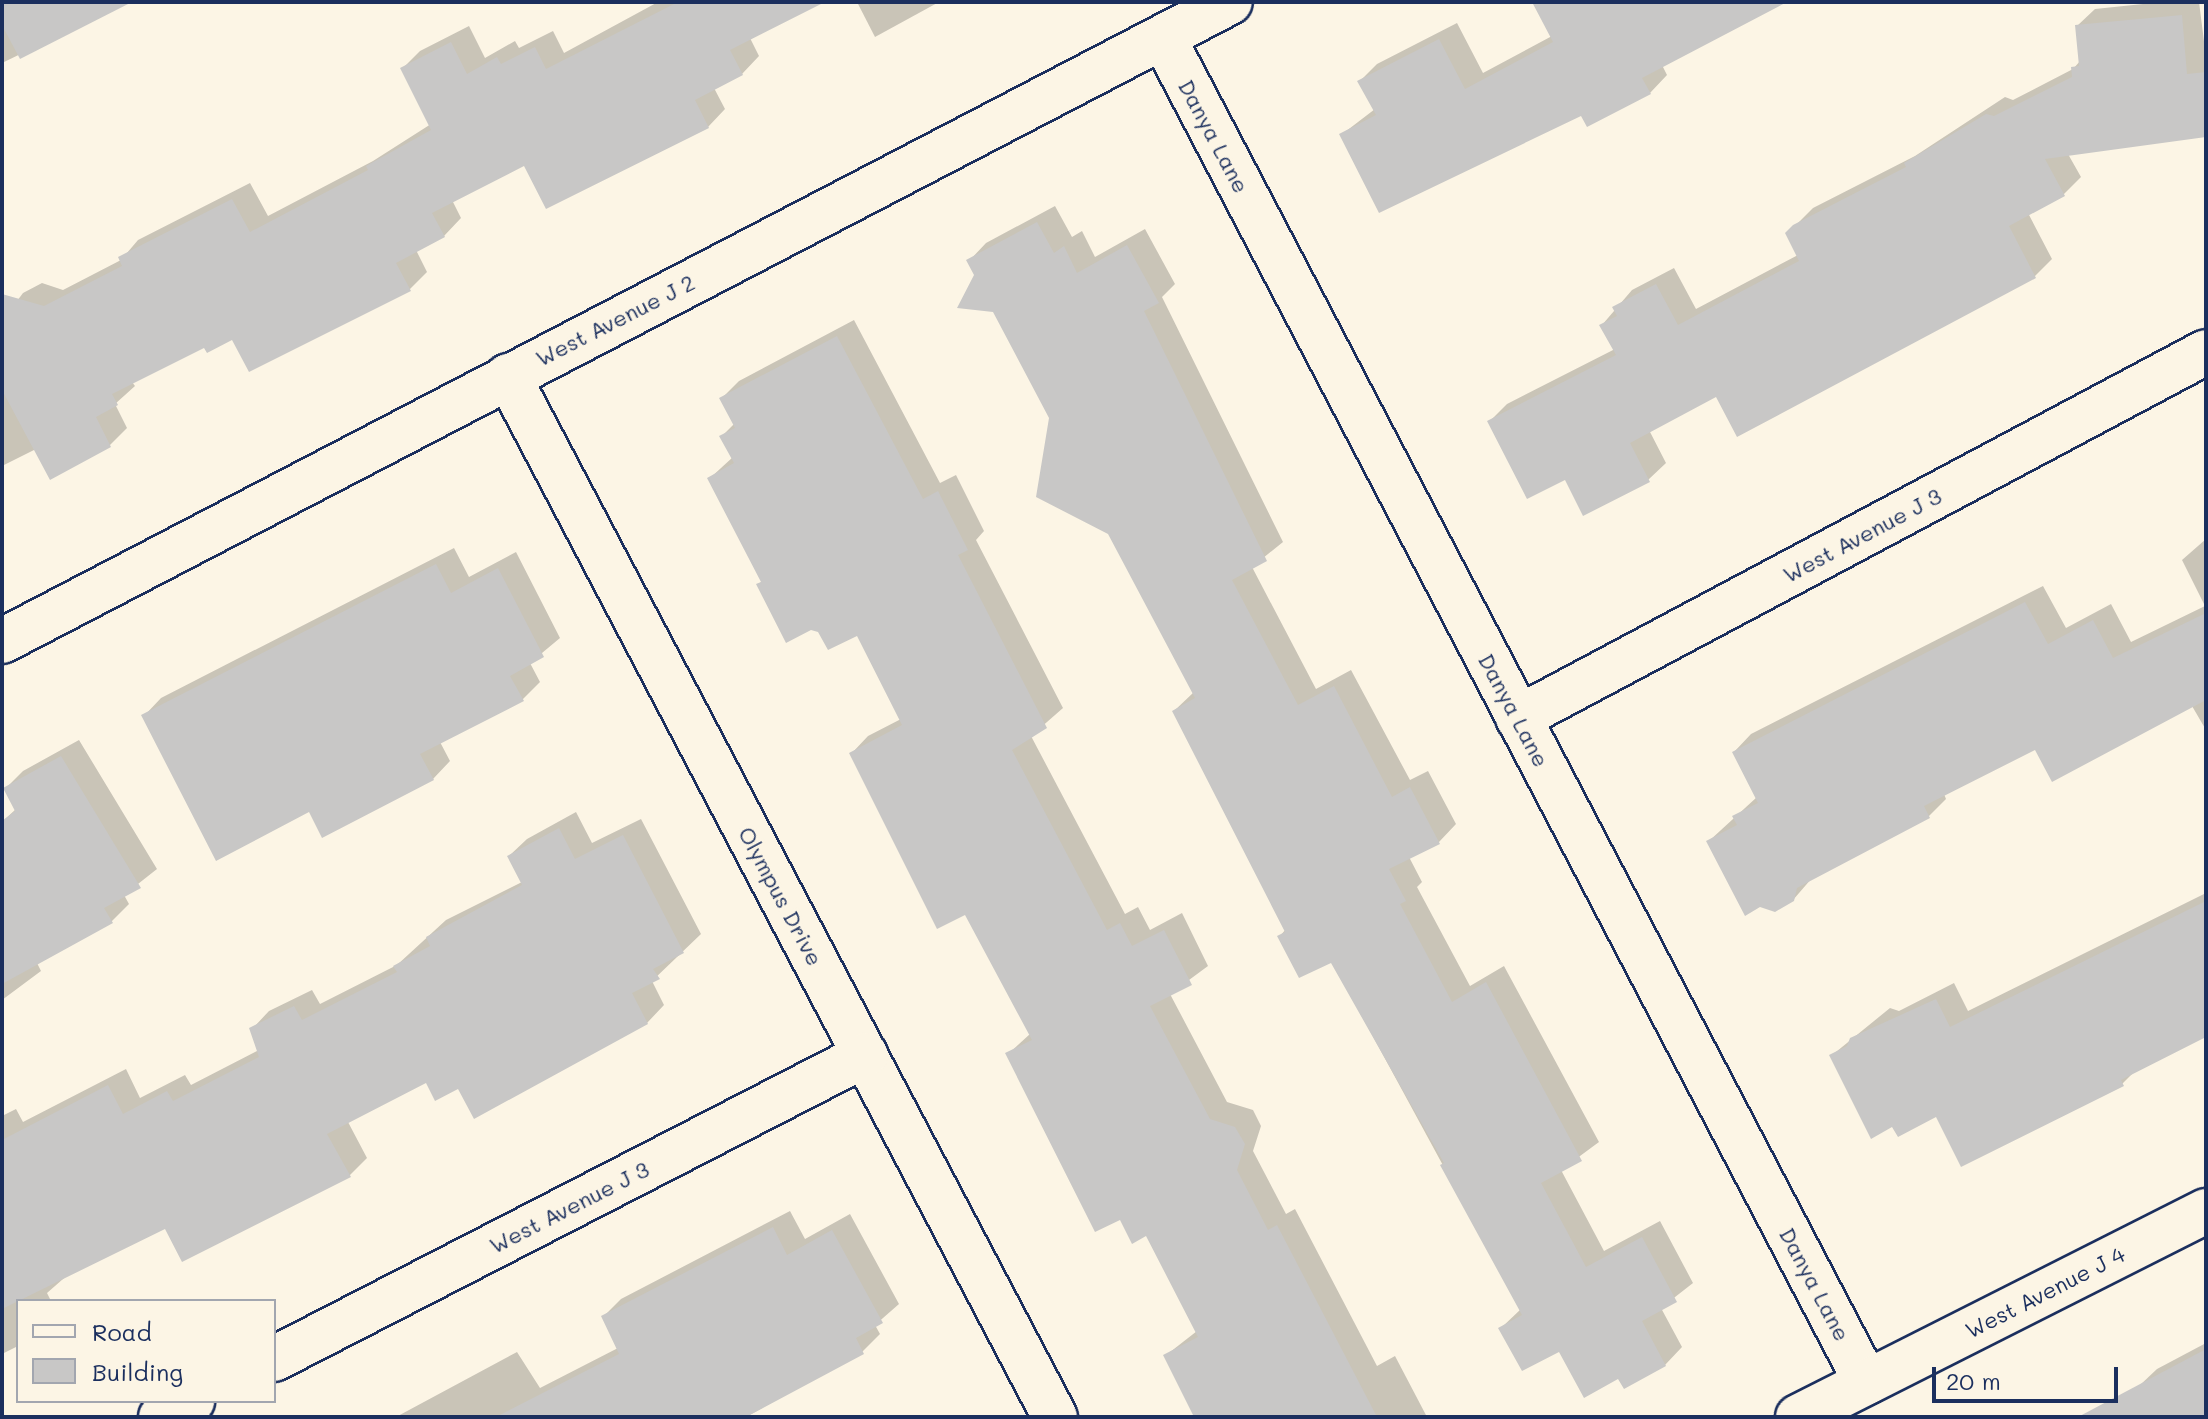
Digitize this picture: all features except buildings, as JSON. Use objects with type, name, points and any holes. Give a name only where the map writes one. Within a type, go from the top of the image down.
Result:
[{"type":"street","name":"West Avenue J 2","points":[[2,641],[1230,2]]},
{"type":"street","name":"Danya Lane","points":[[1163,37],[1866,1382]]},
{"type":"street","name":"West Avenue J 3","points":[[1518,718],[2206,352]]},
{"type":"street","name":"Olympus Drive","points":[[508,376],[1055,1417]]},
{"type":"street","name":"West Avenue J 3","points":[[276,1358],[865,1055]]},
{"type":"street","name":"West Avenue J 4","points":[[1798,1417],[2206,1211]]},
{"type":"street","points":[[161,1417],[188,1403]]}]
